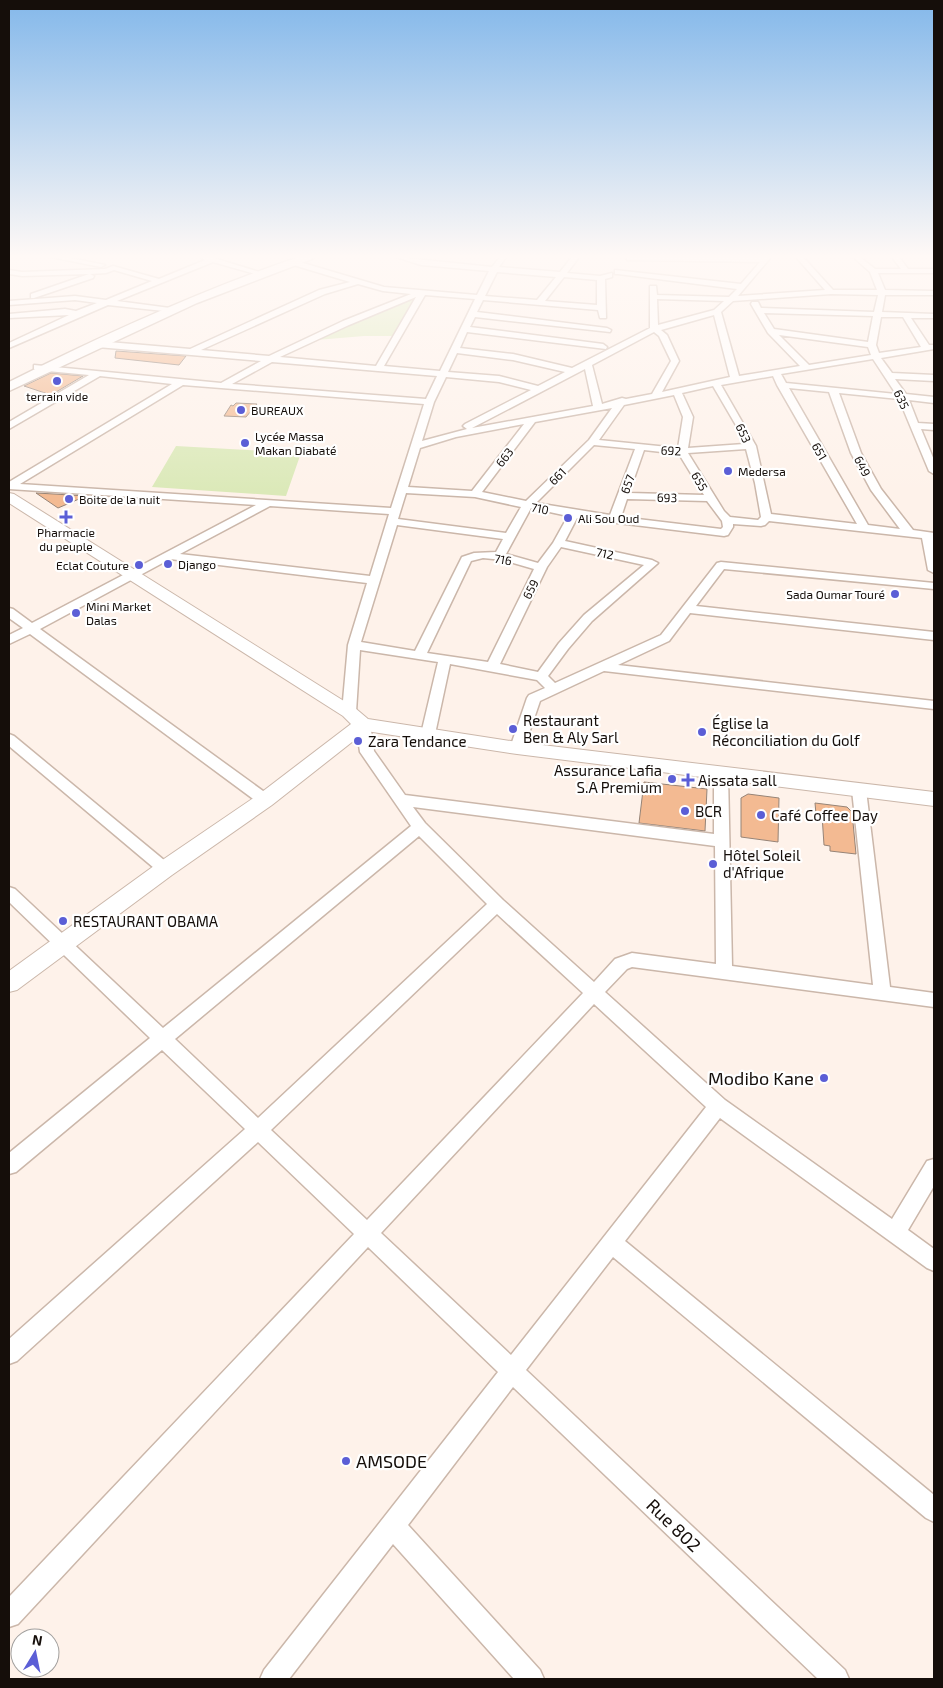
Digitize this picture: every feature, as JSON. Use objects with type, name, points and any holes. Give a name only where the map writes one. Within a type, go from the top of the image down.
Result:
[{"type":"main road","points":[[9,387],[41,368],[108,336]]},
{"type":"main road","points":[[9,381],[113,336]]},
{"type":"street","points":[[9,346],[31,336]]},
{"type":"street","points":[[192,352],[227,336]]},
{"type":"street","points":[[222,386],[270,359],[318,336]]},
{"type":"street","points":[[379,368],[398,336]]},
{"type":"street","points":[[461,336],[429,402],[354,645],[356,718],[366,752],[420,827],[497,904],[718,1106],[934,1261]]},
{"type":"street","points":[[507,336],[607,349]]},
{"type":"street","points":[[607,336],[607,349]]},
{"type":"street","points":[[454,434],[573,370],[588,364],[607,349],[637,336]]},
{"type":"street","points":[[655,396],[675,361],[663,336]]},
{"type":"street","points":[[723,336],[735,379]]},
{"type":"street","points":[[776,336],[807,368]]},
{"type":"street","points":[[805,336],[872,345],[874,336]]},
{"type":"street","points":[[415,446],[454,434],[598,408],[622,401],[735,379],[930,348],[921,336]]},
{"type":"street","points":[[97,344],[499,379],[539,389]]},
{"type":"street","name":"635","points":[[872,345],[876,356],[903,397],[933,466]]},
{"type":"street","points":[[455,350],[513,358],[573,370]]},
{"type":"street","points":[[588,364],[598,408]]},
{"type":"street","points":[[41,368],[222,386],[429,402]]},
{"type":"street","name":"651","points":[[776,373],[865,529]]},
{"type":"street","points":[[9,426],[97,374]]},
{"type":"street","points":[[890,376],[934,378]]},
{"type":"street","points":[[9,486],[181,382]]},
{"type":"street","name":"653","points":[[716,383],[742,427],[750,446],[763,494],[766,517]]},
{"type":"street","points":[[782,385],[934,400]]},
{"type":"street","name":"649","points":[[832,390],[856,453],[876,490],[910,534]]},
{"type":"street","points":[[677,391],[688,416],[682,451]]},
{"type":"street","name":"661","points":[[499,556],[527,506],[592,442],[622,401]]},
{"type":"street","points":[[9,416],[20,420]]},
{"type":"street","name":"663","points":[[475,494],[532,419]]},
{"type":"street","points":[[914,425],[934,427]]},
{"type":"street","name":"692","points":[[592,442],[682,451],[750,446]]},
{"type":"street","name":"657","points":[[614,520],[640,448]]},
{"type":"street","name":"655","points":[[682,451],[723,517]]},
{"type":"street","points":[[9,486],[268,503],[394,516],[509,537]]},
{"type":"street","name":"710","points":[[402,490],[475,494],[574,514],[724,533],[728,527],[723,517]]},
{"type":"street","name":"693","points":[[623,496],[710,498]]},
{"type":"street","points":[[9,497],[356,718],[428,734],[517,748],[934,799]]},
{"type":"street","points":[[9,640],[268,503]]},
{"type":"street","name":"659","points":[[492,667],[541,567],[558,543],[574,514]]},
{"type":"street","points":[[723,517],[761,523],[766,517],[930,536],[934,570]]},
{"type":"street","name":"712","points":[[540,677],[558,651],[584,621],[642,574],[652,563],[558,543]]},
{"type":"street","points":[[169,556],[374,580]]},
{"type":"street","name":"716","points":[[419,656],[466,559],[472,556],[499,556],[541,567]]},
{"type":"street","points":[[517,748],[534,698],[665,638],[721,565],[934,586]]},
{"type":"street","points":[[688,609],[934,636]]},
{"type":"street","points":[[9,612],[264,800]]},
{"type":"street","points":[[354,645],[492,667],[540,677],[554,689]]},
{"type":"street","points":[[428,734],[445,660]]},
{"type":"street","points":[[602,667],[934,705]]},
{"type":"street","points":[[9,983],[165,869],[264,800],[356,718]]},
{"type":"street","points":[[9,739],[165,869]]},
{"type":"street","points":[[721,774],[724,971]]},
{"type":"street","points":[[859,790],[882,992]]},
{"type":"street","points":[[402,800],[723,841]]},
{"type":"street","points":[[9,1164],[420,827]]},
{"type":"street","name":"Rue 802","points":[[9,893],[836,1679]]},
{"type":"street","points":[[9,1353],[258,1130],[497,904]]},
{"type":"street","points":[[9,1615],[621,964],[632,960],[934,1000]]},
{"type":"street","points":[[273,1679],[718,1106]]},
{"type":"street","points":[[895,1233],[934,1168]]},
{"type":"street","points":[[612,1243],[934,1510]]},
{"type":"street","points":[[393,1526],[530,1679]]},
{"type":"green space","points":[[317,336],[398,336],[364,336],[304,341]]},
{"type":"green space","points":[[176,446],[301,453],[286,496],[152,487]]},
{"type":"building","points":[[116,351],[186,356],[179,365],[115,358]]},
{"type":"building","name":"terrain vide","points":[[51,373],[83,376],[51,395],[24,386]]},
{"type":"building","name":"BUREAUX","points":[[236,403],[257,404],[246,417],[224,416],[231,405],[233,406]]},
{"type":"building","name":"Boite de la nuit","points":[[36,493],[54,494],[86,496],[58,508]]},
{"type":"building","points":[[644,782],[707,789],[705,831],[639,823]]},
{"type":"building","name":"Café Coffee Day","points":[[748,794],[779,798],[778,842],[741,837],[741,798]]},
{"type":"building","points":[[815,803],[847,807],[852,812],[856,854],[830,851],[830,846],[824,845],[822,815],[816,814]]},
{"type":"place","name":"terrain vide","points":[[57,381]]},
{"type":"place","name":"BUREAUX","points":[[241,410]]},
{"type":"place","name":"Lycée Massa Makan Diabaté","points":[[245,443]]},
{"type":"place","name":"Medersa","points":[[728,471]]},
{"type":"place","name":"Boite de la nuit","points":[[69,499]]},
{"type":"place","name":"Pharmacie du peuple","points":[[66,517]]},
{"type":"place","name":"Ali Sou Oud","points":[[568,518]]},
{"type":"place","name":"Django","points":[[168,564]]},
{"type":"place","name":"Eclat Couture","points":[[139,565]]},
{"type":"place","name":"Sada Oumar Touré","points":[[895,594]]},
{"type":"place","name":"Mini Market Dalas","points":[[76,613]]},
{"type":"place","name":"Restaurant Ben & Aly Sarl","points":[[513,729]]},
{"type":"place","name":"Église la Réconciliation du Golf","points":[[702,732]]},
{"type":"place","name":"Zara Tendance","points":[[358,741]]},
{"type":"place","name":"Assurance Lafia S.A Premium","points":[[672,779]]},
{"type":"place","name":"Aissata sall","points":[[688,780]]},
{"type":"place","name":"BCR","points":[[685,811]]},
{"type":"place","name":"Café Coffee Day","points":[[761,815]]},
{"type":"place","name":"Hôtel Soleil d'Afrique","points":[[713,864]]},
{"type":"place","name":"RESTAURANT OBAMA","points":[[63,921]]},
{"type":"place","name":"Modibo Kane","points":[[824,1078]]},
{"type":"place","name":"AMSODE","points":[[346,1461]]}]
